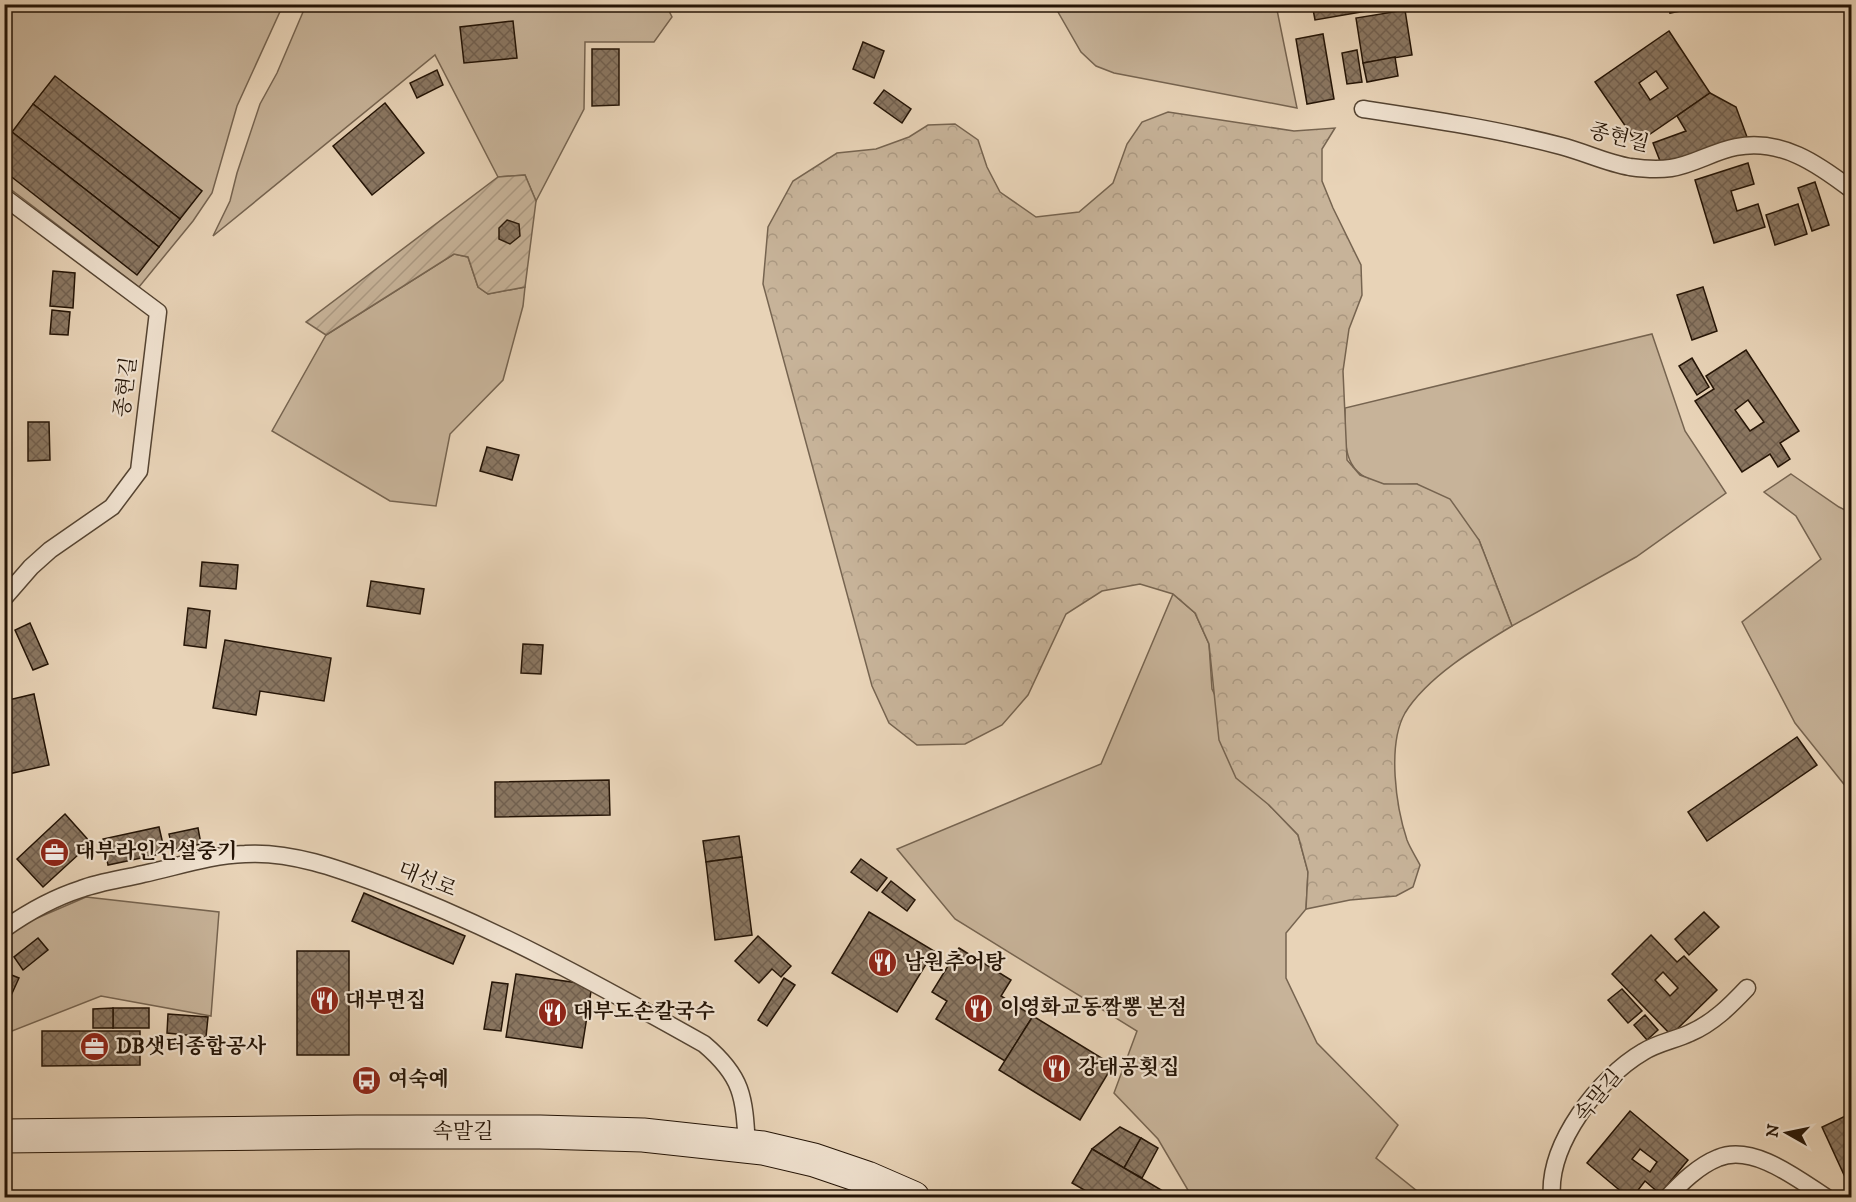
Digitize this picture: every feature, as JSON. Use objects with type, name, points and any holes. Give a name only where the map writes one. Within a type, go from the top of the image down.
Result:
[{"type":"street","name":"속말길","points":[[4,1136],[540,1132],[643,1135],[747,1146],[814,1160],[913,1197]]},
{"type":"lane","name":"종현길","points":[[1363,109],[1464,124],[1561,146],[1628,167],[1653,170],[1673,168],[1736,147],[1763,144],[1788,150],[1817,164],[1851,190]]},
{"type":"lane","name":"종현길","points":[[4,197],[158,312],[139,471],[112,507],[50,550],[31,567],[4,598]]},
{"type":"lane","name":"대선로","points":[[4,929],[47,902],[82,888],[245,854],[273,855],[304,860],[420,900],[482,927],[552,961],[704,1044],[732,1072],[740,1087],[745,1108],[747,1146]]},
{"type":"lane","name":"속말길","points":[[1552,1197],[1554,1173],[1562,1148],[1592,1097],[1616,1071],[1644,1051],[1690,1034],[1711,1021],[1729,1007],[1747,988]]},
{"type":"lane","points":[[1667,1197],[1699,1168],[1719,1157],[1738,1155],[1756,1158],[1778,1167],[1827,1197]]},
{"type":"green space","points":[[4,5],[283,5],[237,106],[212,193],[193,221],[139,287],[5,185]]},
{"type":"green space","points":[[306,5],[666,5],[672,17],[654,42],[585,42],[584,109],[536,201],[525,175],[498,177],[435,55],[213,236],[230,201],[260,104],[277,73]]},
{"type":"green space","points":[[1054,5],[1276,5],[1297,108],[1114,73],[1096,66],[1081,52]]},
{"type":"green space","points":[[1168,112],[1294,131],[1335,128],[1322,149],[1322,181],[1361,265],[1362,295],[1349,329],[1343,371],[1347,460],[1360,475],[1384,484],[1417,484],[1450,499],[1479,540],[1512,626],[1439,675],[1414,700],[1399,726],[1395,759],[1397,794],[1407,840],[1420,865],[1413,887],[1396,896],[1350,900],[1306,909],[1308,872],[1298,835],[1269,805],[1236,778],[1219,740],[1209,644],[1195,613],[1173,594],[1140,584],[1102,591],[1066,614],[1028,695],[1002,725],[965,744],[917,745],[889,723],[872,686],[763,284],[768,227],[793,181],[837,153],[876,149],[909,137],[928,125],[955,124],[978,140],[987,167],[1000,192],[1036,217],[1079,212],[1113,183],[1127,144],[1142,122]]},
{"type":"green space","points":[[525,175],[536,201],[525,287],[488,294],[478,287],[468,257],[454,254],[326,335],[306,322],[498,177]]},
{"type":"green space","points":[[454,254],[468,257],[478,287],[488,294],[525,287],[523,306],[503,380],[450,434],[436,506],[390,501],[272,431],[326,335]]},
{"type":"green space","points":[[1652,334],[1685,431],[1726,493],[1636,557],[1512,626],[1479,540],[1417,484],[1387,485],[1369,480],[1359,473],[1348,456],[1345,408]]},
{"type":"green space","points":[[1791,474],[1851,513],[1851,793],[1795,723],[1742,622],[1821,559],[1796,516],[1764,492]]},
{"type":"green space","points":[[1173,594],[1195,613],[1209,644],[1212,689],[1269,805],[1298,835],[1308,872],[1306,909],[1286,933],[1286,978],[1317,1043],[1398,1125],[1376,1158],[1422,1195],[1421,1197],[1192,1197],[1158,1139],[1114,1093],[1137,1031],[955,919],[897,849],[1101,764]]},
{"type":"green space","points":[[86,897],[219,912],[211,1016],[101,996],[7,1033],[4,1032],[4,939],[28,922]]},
{"type":"building","points":[[1312,4],[1378,4],[1378,9],[1315,20]]},
{"type":"building","points":[[1668,4],[1715,4],[1670,13]]},
{"type":"building","points":[[1405,10],[1412,55],[1363,63],[1356,18]]},
{"type":"building","points":[[513,21],[517,58],[464,63],[460,27]]},
{"type":"building","points":[[1669,31],[1710,93],[1637,143],[1595,82]],"holes":[[[1656,71],[1668,88],[1650,100],[1639,83]]]},
{"type":"building","points":[[1323,34],[1334,99],[1307,104],[1296,39]]},
{"type":"building","points":[[863,42],[884,51],[874,78],[853,69]]},
{"type":"building","points":[[592,49],[619,49],[619,105],[592,106]]},
{"type":"building","points":[[1357,50],[1362,82],[1347,84],[1342,53]]},
{"type":"building","points":[[1395,57],[1398,76],[1367,82],[1363,63]]},
{"type":"building","points":[[437,70],[443,85],[417,98],[410,83]]},
{"type":"building","points":[[55,76],[202,191],[180,219],[33,104]]},
{"type":"building","points":[[884,90],[911,109],[902,123],[874,103]]},
{"type":"building","points":[[1710,93],[1736,107],[1747,137],[1662,166],[1653,143],[1686,131],[1677,116]]},
{"type":"building","points":[[385,103],[424,153],[372,195],[333,146]]},
{"type":"building","points":[[33,104],[180,219],[159,247],[12,132]]},
{"type":"building","points":[[12,132],[159,247],[137,275],[4,171],[4,141]]},
{"type":"building","points":[[1748,163],[1754,184],[1731,191],[1737,211],[1758,204],[1765,227],[1714,243],[1695,180]]},
{"type":"building","points":[[1815,182],[1829,225],[1812,231],[1798,188]]},
{"type":"building","points":[[1798,204],[1807,234],[1775,245],[1766,215]]},
{"type":"building","points":[[507,220],[519,224],[520,236],[510,244],[499,239],[499,228]]},
{"type":"building","points":[[53,271],[75,273],[73,308],[50,306]]},
{"type":"building","points":[[1703,287],[1717,331],[1692,340],[1677,295]]},
{"type":"building","points":[[52,310],[70,312],[68,335],[50,334]]},
{"type":"building","points":[[1746,350],[1799,431],[1780,443],[1790,459],[1778,467],[1770,454],[1742,472],[1695,401],[1714,389],[1706,376]],"holes":[[[1748,400],[1764,422],[1750,431],[1735,410]]]},
{"type":"building","points":[[1692,358],[1709,387],[1697,395],[1679,366]]},
{"type":"building","points":[[28,422],[49,422],[50,460],[28,461]]},
{"type":"building","points":[[487,447],[519,455],[512,480],[480,471]]},
{"type":"building","points":[[202,562],[238,565],[236,589],[200,586]]},
{"type":"building","points":[[371,581],[424,589],[420,614],[367,606]]},
{"type":"building","points":[[188,608],[210,611],[206,648],[184,645]]},
{"type":"building","points":[[30,623],[48,664],[33,670],[15,630]]},
{"type":"building","points":[[225,640],[331,658],[324,701],[260,691],[256,715],[213,708]]},
{"type":"building","points":[[523,644],[543,645],[541,674],[521,673]]},
{"type":"building","points":[[34,694],[49,765],[4,775],[4,701]]},
{"type":"building","points":[[1797,737],[1817,765],[1707,841],[1688,812]]},
{"type":"building","points":[[609,780],[610,815],[495,817],[495,782]]},
{"type":"building","points":[[65,814],[91,843],[43,887],[17,859]]},
{"type":"building","points":[[159,827],[165,853],[108,865],[103,839]]},
{"type":"building","points":[[198,828],[201,844],[173,850],[169,834]]},
{"type":"building","points":[[739,836],[742,857],[706,862],[703,841]]},
{"type":"building","points":[[742,857],[752,935],[715,940],[706,862]]},
{"type":"building","points":[[861,859],[887,878],[877,891],[851,872]]},
{"type":"building","points":[[891,881],[915,900],[907,911],[882,892]]},
{"type":"building","points":[[364,893],[465,936],[453,964],[352,921]]},
{"type":"building","points":[[869,912],[934,951],[897,1012],[832,973]]},
{"type":"building","points":[[1704,912],[1719,927],[1689,955],[1675,939]]},
{"type":"building","points":[[1651,935],[1677,962],[1684,956],[1717,990],[1671,1035],[1612,974]],"holes":[[[1663,972],[1678,988],[1670,996],[1655,980]]]},
{"type":"building","points":[[758,936],[791,966],[781,977],[772,969],[759,983],[735,961]]},
{"type":"building","points":[[38,938],[48,950],[23,970],[14,957]]},
{"type":"building","points":[[959,948],[1011,980],[1001,996],[1033,1016],[1005,1061],[936,1019],[947,1001],[932,992]]},
{"type":"building","points":[[297,951],[349,951],[349,1055],[297,1055]]},
{"type":"building","points":[[4,972],[19,978],[4,1011]]},
{"type":"building","points":[[516,974],[592,985],[582,1048],[506,1037]]},
{"type":"building","points":[[784,978],[795,985],[767,1026],[758,1020]]},
{"type":"building","points":[[492,982],[508,984],[501,1031],[484,1029]]},
{"type":"building","points":[[1622,989],[1642,1011],[1628,1023],[1608,1000]]},
{"type":"building","points":[[113,1008],[149,1008],[149,1028],[113,1028]]},
{"type":"building","points":[[113,1008],[113,1028],[93,1028],[93,1009]]},
{"type":"building","points":[[168,1014],[208,1017],[206,1037],[167,1033]]},
{"type":"building","points":[[1645,1015],[1658,1030],[1647,1040],[1634,1025]]},
{"type":"building","points":[[1033,1016],[1113,1065],[1080,1120],[999,1070]]},
{"type":"building","points":[[42,1031],[140,1031],[140,1065],[42,1066]]},
{"type":"building","points":[[1630,1111],[1688,1160],[1660,1194],[1645,1181],[1632,1198],[1629,1198],[1587,1163]],"holes":[[[1640,1149],[1657,1162],[1650,1172],[1632,1159]]]},
{"type":"building","points":[[1852,1113],[1852,1174],[1845,1177],[1822,1127]]},
{"type":"building","points":[[1120,1127],[1141,1138],[1124,1168],[1092,1149]]},
{"type":"building","points":[[1141,1138],[1158,1148],[1142,1178],[1124,1168]]},
{"type":"building","points":[[1092,1149],[1168,1194],[1166,1198],[1098,1198],[1072,1183]]},
{"type":"place","name":"대부라인건설중기","points":[[54,852]]},
{"type":"place","name":"남원추어탕","points":[[883,963]]},
{"type":"place","name":"대부면집","points":[[324,1001]]},
{"type":"place","name":"이영화교동짬뽕 본점","points":[[979,1008]]},
{"type":"place","name":"대부도손칼국수","points":[[552,1012]]},
{"type":"place","name":"DB샛터종합공사","points":[[95,1047]]},
{"type":"place","name":"강태공횟집","points":[[1057,1068]]},
{"type":"place","name":"여숙예","points":[[367,1080]]}]
